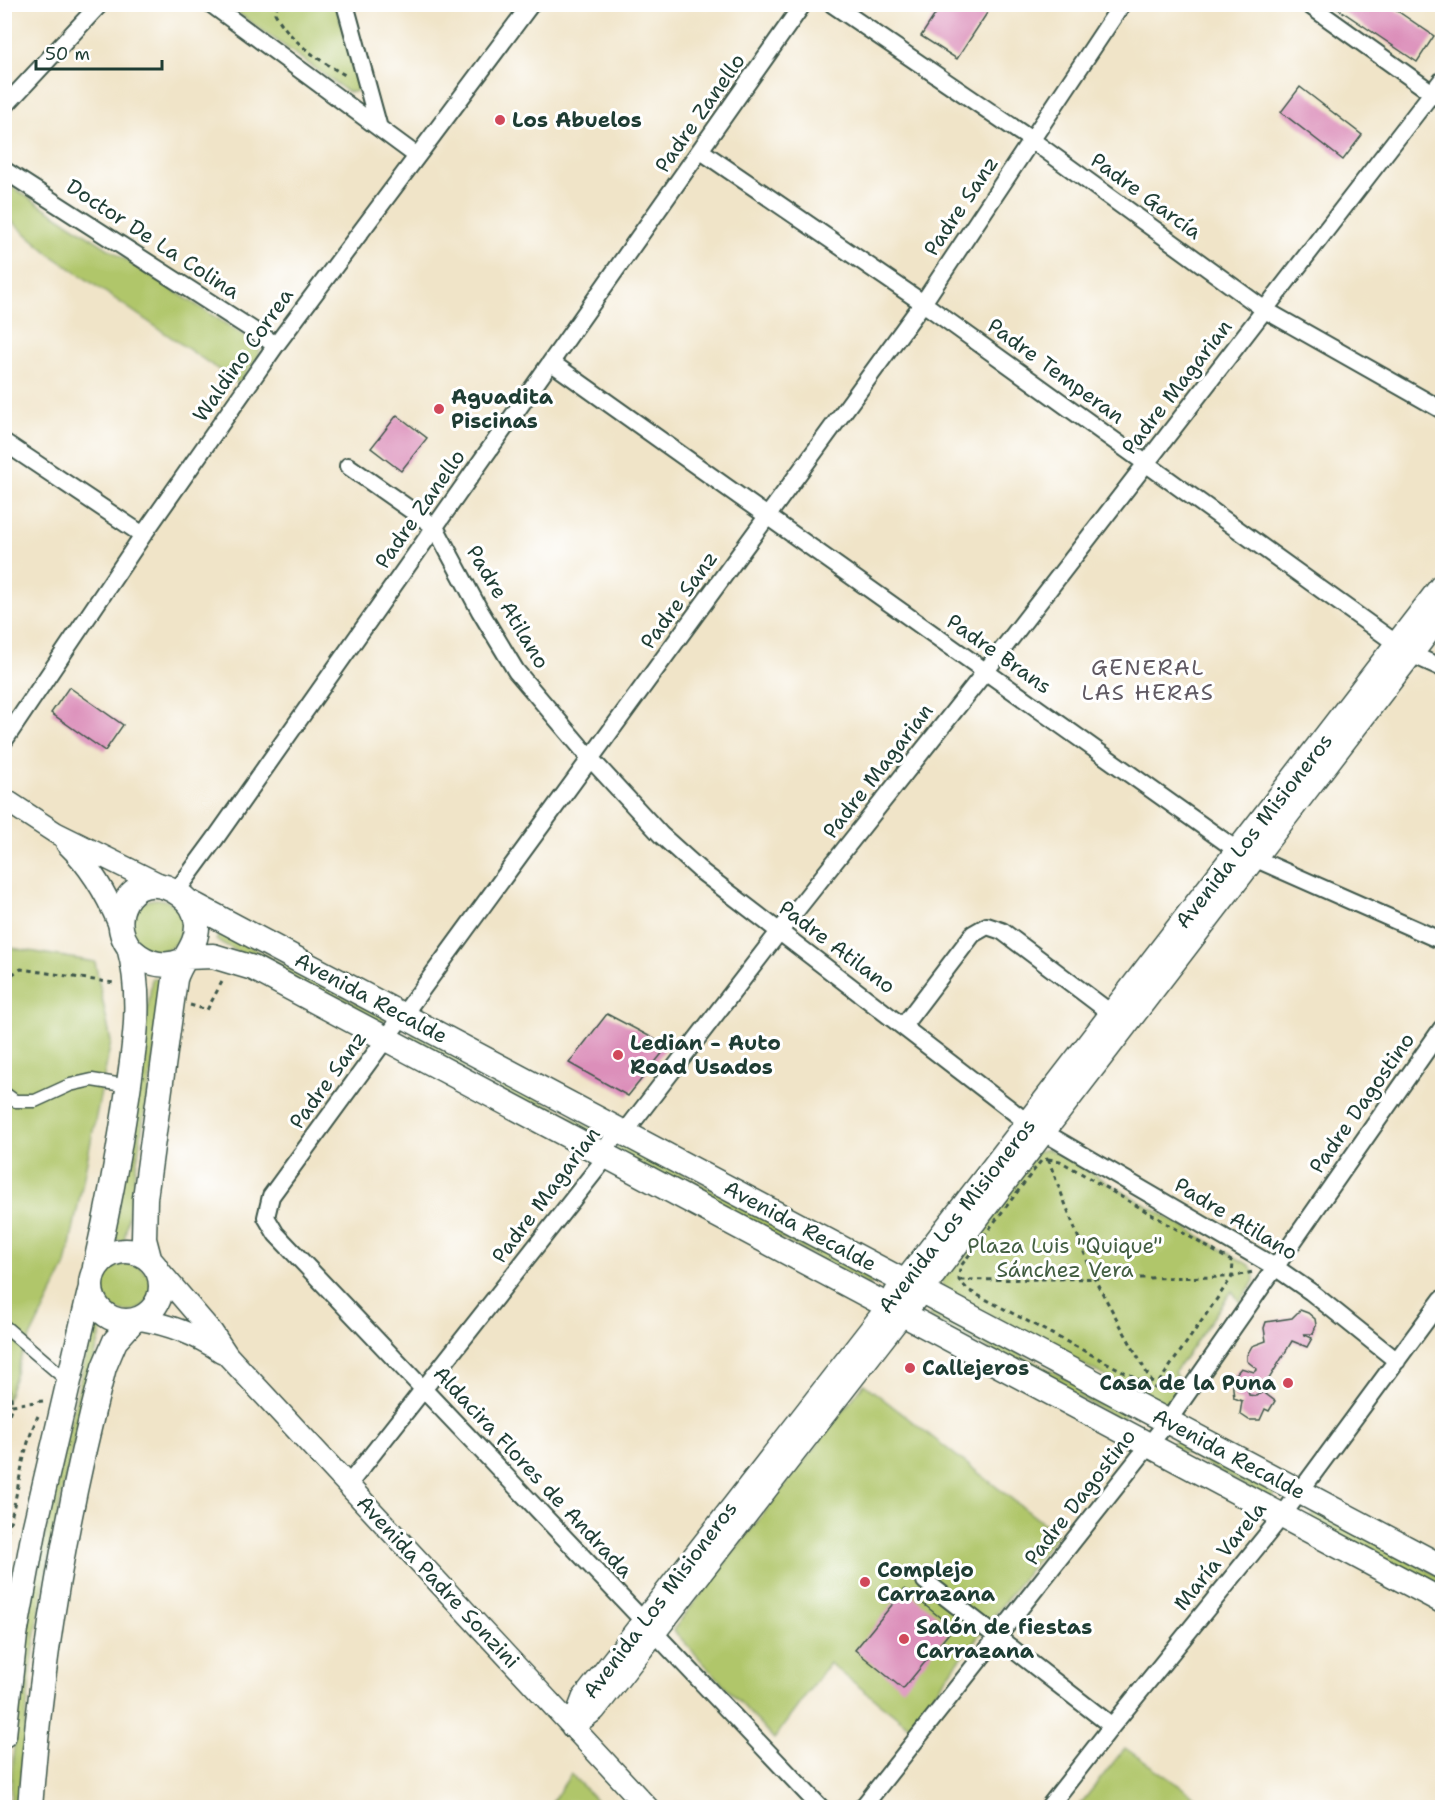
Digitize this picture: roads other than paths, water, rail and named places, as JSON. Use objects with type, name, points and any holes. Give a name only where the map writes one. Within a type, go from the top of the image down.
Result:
[{"type":"main road","name":"Avenida Los Misioneros","points":[[895,1310],[1404,649],[1443,586]]},
{"type":"main road","name":"Avenida Los Misioneros","points":[[1404,649],[1443,613]]},
{"type":"main road","name":"Avenida Los Misioneros","points":[[1036,1128],[1112,1014],[1246,855]]},
{"type":"main road","points":[[4,1735],[15,1635],[35,1526],[110,1202],[129,1086],[137,1005],[134,964],[120,924],[121,911],[132,892],[148,885],[175,893],[197,926],[193,943],[176,979],[145,1198],[144,1239],[161,1278],[162,1290],[153,1310],[136,1320],[115,1341],[104,1367],[65,1535],[47,1642],[30,1808]]},
{"type":"main road","name":"Avenida Recalde","points":[[175,893],[1443,1567]]},
{"type":"main road","points":[[129,947],[152,963],[165,965],[184,959]]},
{"type":"main road","name":"Avenida Recalde","points":[[184,959],[213,956],[253,968],[1443,1601]]},
{"type":"main road","points":[[95,1267],[103,1258],[120,1251],[138,1252],[153,1263]]},
{"type":"main road","points":[[90,1291],[94,1302],[111,1318],[122,1321],[136,1320]]},
{"type":"street","points":[[4,107],[100,4]]},
{"type":"street","points":[[211,4],[417,156]]},
{"type":"street","points":[[345,4],[379,128]]},
{"type":"street","name":"Waldino Correa","points":[[4,741],[143,535],[276,345],[531,4]]},
{"type":"street","name":"Padre Zanello","points":[[175,893],[552,363],[803,4]]},
{"type":"street","name":"Padre García","points":[[832,4],[1033,141],[1265,310],[1443,410]]},
{"type":"street","name":"Padre Sanz","points":[[266,1217],[271,1196],[590,758],[769,517],[923,303],[1033,141],[1122,4]]},
{"type":"street","points":[[1308,4],[1439,91]]},
{"type":"street","name":"Padre Magarian","points":[[348,1485],[607,1156],[610,1141],[624,1132],[985,672],[1265,310],[1439,91]]},
{"type":"street","name":"Padre Temperan","points":[[701,151],[923,303],[1404,649],[1443,668]]},
{"type":"street","name":"Doctor De La Colina","points":[[4,170],[276,345]]},
{"type":"street","name":"Padre Brans","points":[[552,363],[1246,855],[1443,941]]},
{"type":"street","points":[[4,442],[143,535]]},
{"type":"street","name":"Padre Atilano","points":[[348,466],[435,527],[480,611],[516,670],[590,758],[661,835],[702,872],[1036,1128],[1275,1268],[1311,1292],[1397,1361]]},
{"type":"street","name":"Avenida Recalde","points":[[4,799],[56,833],[175,893]]},
{"type":"street","name":"Avenida Recalde","points":[[56,833],[89,868],[105,892],[120,924]]},
{"type":"street","points":[[903,1026],[973,934],[987,926],[1002,931],[1112,1014]]},
{"type":"street","name":"Padre Dagostino","points":[[862,1808],[1168,1421],[1443,1028]]},
{"type":"street","points":[[4,1093],[15,1101],[35,1101],[70,1085],[92,1080],[129,1086]]},
{"type":"street","name":"Aldacira Flores de Andrada","points":[[266,1217],[276,1234],[821,1808]]},
{"type":"street","name":"Avenida Padre Sonzini","points":[[153,1263],[212,1332],[228,1356],[648,1808]]},
{"type":"street","name":"María Varela","points":[[1048,1808],[1282,1516],[1443,1299]]},
{"type":"street","name":"Avenida Los Misioneros","points":[[572,1727],[583,1698],[649,1627],[895,1310]]},
{"type":"street","name":"Avenida Padre Sonzini","points":[[136,1320],[164,1324],[189,1333],[228,1356]]},
{"type":"street","points":[[4,1326],[69,1382]]},
{"type":"street","points":[[925,1581],[1112,1726]]},
{"type":"place","name":"Los Abuelos","points":[[500,120]]},
{"type":"place","name":"Aguadita Piscinas","points":[[439,409]]},
{"type":"place","name":"Ledian - Auto Road Usados","points":[[618,1055]]},
{"type":"place","name":"Callejeros","points":[[910,1368]]},
{"type":"place","name":"Casa de la Puna","points":[[1288,1383]]},
{"type":"place","name":"Complejo Carrazana","points":[[865,1582]]},
{"type":"place","name":"Salón de fiestas Carrazana","points":[[904,1639]]},
{"type":"district","name":"GENERAL LAS HERAS","points":[[1148,680]]},
{"type":"park label","name":"Plaza Luis \"Quique\" Sánchez Vera","points":[[1065,1258]]}]
